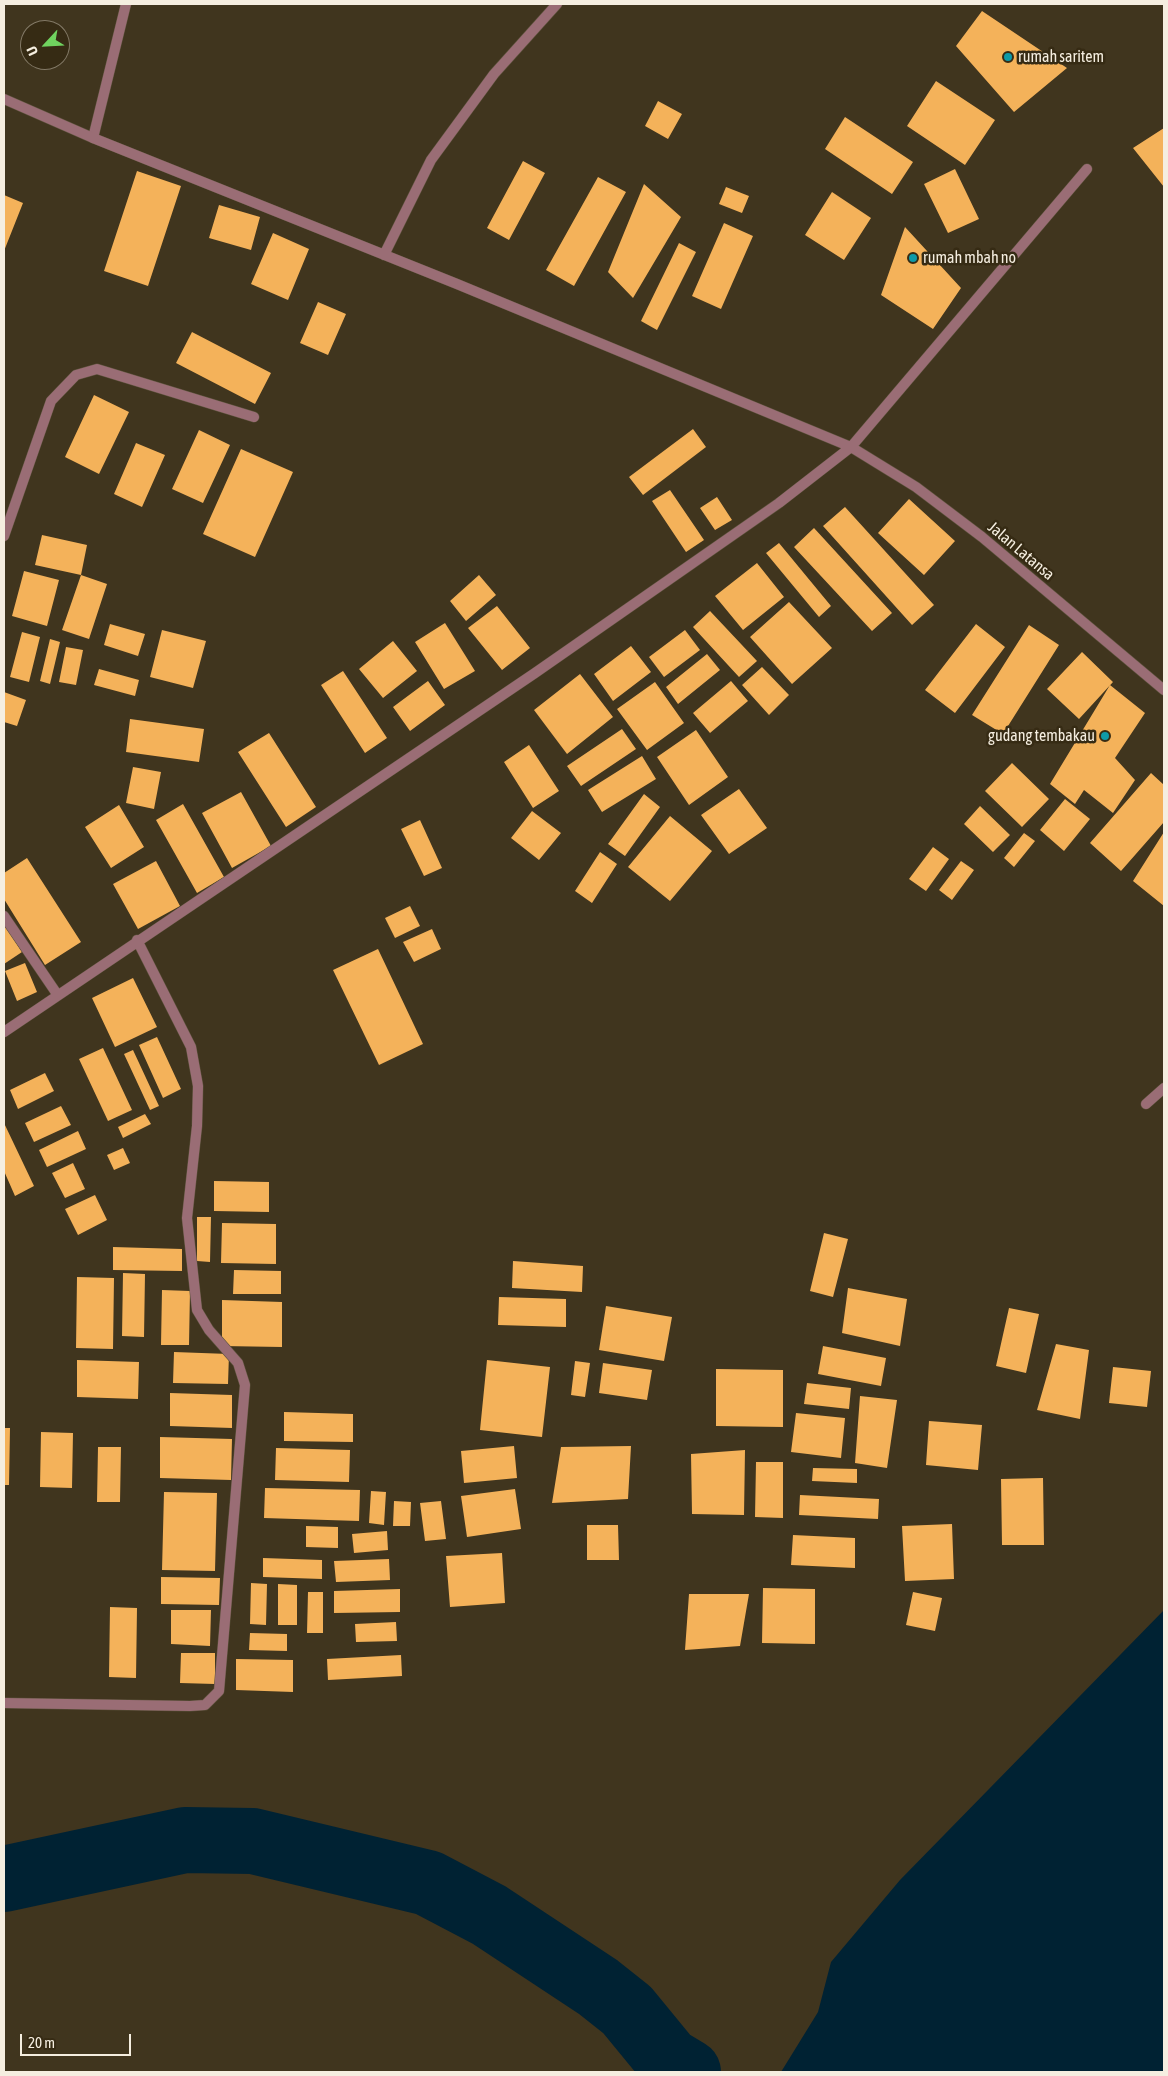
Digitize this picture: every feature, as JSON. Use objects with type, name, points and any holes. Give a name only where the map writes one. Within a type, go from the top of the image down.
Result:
[{"type":"street","points":[[93,138],[126,4]]},
{"type":"street","points":[[384,255],[431,160],[494,74],[556,4]]},
{"type":"street","name":"Jalan Latansa","points":[[4,99],[93,138],[384,255],[851,447],[916,487],[982,537],[1164,690]]},
{"type":"street","points":[[4,1032],[57,994],[535,673],[779,503],[851,447],[1088,169]]},
{"type":"street","points":[[4,536],[51,401],[76,376],[97,370],[254,417]]},
{"type":"street","points":[[4,916],[57,994]]},
{"type":"street","points":[[4,1703],[190,1706],[205,1705],[220,1691],[245,1385],[238,1364],[209,1330],[197,1310],[187,1218],[197,1126],[198,1086],[191,1048],[137,940]]},
{"type":"street","points":[[1146,1104],[1164,1088]]},
{"type":"water","points":[[1164,1610],[1164,2072],[781,2072],[818,2012],[831,1962],[900,1880]]},
{"type":"building","name":"rumah saritem","points":[[982,11],[1067,68],[1014,112],[956,46]]},
{"type":"building","points":[[936,81],[995,120],[965,165],[907,126]]},
{"type":"building","points":[[658,101],[682,114],[668,139],[645,126]]},
{"type":"building","points":[[845,117],[913,162],[892,194],[825,149]]},
{"type":"building","points":[[1164,128],[1164,187],[1133,148]]},
{"type":"building","points":[[523,161],[545,173],[509,240],[487,228]]},
{"type":"building","points":[[955,169],[979,219],[948,233],[924,184]]},
{"type":"building","points":[[137,171],[181,186],[148,286],[104,271]]},
{"type":"building","points":[[598,177],[626,192],[574,286],[546,270]]},
{"type":"building","points":[[644,184],[681,217],[633,298],[608,272]]},
{"type":"building","points":[[726,187],[749,196],[742,213],[719,204]]},
{"type":"building","points":[[832,192],[871,218],[844,260],[805,235]]},
{"type":"building","points":[[4,195],[23,203],[4,251]]},
{"type":"building","points":[[219,205],[260,217],[251,250],[209,238]]},
{"type":"building","points":[[724,223],[753,236],[721,309],[692,296]]},
{"type":"building","name":"rumah mbah no","points":[[905,227],[961,288],[933,329],[881,295]]},
{"type":"building","points":[[273,233],[309,249],[288,300],[251,284]]},
{"type":"building","points":[[679,243],[696,252],[657,330],[641,321]]},
{"type":"building","points":[[318,302],[346,314],[328,355],[300,343]]},
{"type":"building","points":[[192,332],[271,373],[255,404],[176,363]]},
{"type":"building","points":[[94,395],[129,412],[99,474],[65,457]]},
{"type":"building","points":[[693,429],[706,447],[643,495],[629,477]]},
{"type":"building","points":[[199,430],[230,445],[203,503],[172,489]]},
{"type":"building","points":[[136,443],[165,455],[142,507],[114,494]]},
{"type":"building","points":[[241,449],[293,472],[255,557],[203,534]]},
{"type":"building","points":[[670,490],[704,540],[686,552],[652,501]]},
{"type":"building","points":[[717,497],[732,520],[715,530],[700,508]]},
{"type":"building","points":[[909,499],[955,541],[924,575],[878,533]]},
{"type":"building","points":[[845,507],[934,605],[912,625],[823,526]]},
{"type":"building","points":[[814,528],[892,613],[872,631],[794,547]]},
{"type":"building","points":[[42,535],[87,545],[81,575],[35,565]]},
{"type":"building","points":[[779,543],[831,606],[819,617],[766,553]]},
{"type":"building","points":[[757,563],[784,597],[743,630],[715,596]]},
{"type":"building","points":[[24,571],[59,580],[47,626],[12,616]]},
{"type":"building","points":[[81,575],[107,584],[89,639],[62,630]]},
{"type":"building","points":[[479,575],[496,595],[466,621],[450,601]]},
{"type":"building","points":[[789,602],[832,648],[792,684],[750,637]]},
{"type":"building","points":[[497,606],[530,648],[502,670],[468,628]]},
{"type":"building","points":[[710,611],[757,661],[739,677],[693,627]]},
{"type":"building","points":[[445,623],[475,671],[444,689],[415,642]]},
{"type":"building","points":[[110,624],[145,634],[138,656],[104,645]]},
{"type":"building","points":[[976,624],[1005,647],[955,713],[925,690]]},
{"type":"building","points":[[1029,625],[1059,645],[1003,734],[972,715]]},
{"type":"building","points":[[162,630],[206,641],[193,688],[150,677]]},
{"type":"building","points":[[685,630],[700,650],[664,677],[649,657]]},
{"type":"building","points":[[22,632],[40,637],[29,682],[10,677]]},
{"type":"building","points":[[50,639],[60,642],[50,684],[40,681]]},
{"type":"building","points":[[393,641],[417,671],[383,698],[359,669]]},
{"type":"building","points":[[631,646],[651,672],[613,701],[594,674]]},
{"type":"building","points":[[66,647],[83,650],[76,685],[59,682]]},
{"type":"building","points":[[1082,652],[1113,682],[1079,719],[1047,689]]},
{"type":"building","points":[[707,654],[720,670],[678,704],[666,687]]},
{"type":"building","points":[[762,667],[789,695],[769,715],[742,685]]},
{"type":"building","points":[[99,669],[139,680],[135,696],[94,685]]},
{"type":"building","points":[[343,671],[387,738],[365,753],[321,685]]},
{"type":"building","points":[[580,674],[613,717],[567,754],[534,710]]},
{"type":"building","points":[[428,681],[445,705],[410,731],[393,707]]},
{"type":"building","points":[[731,681],[748,701],[710,733],[693,713]]},
{"type":"building","points":[[655,682],[684,723],[647,750],[617,709]]},
{"type":"building","name":"gudang tembakau","points":[[1110,685],[1145,713],[1115,758],[1135,780],[1113,813],[1084,790],[1075,804],[1050,784]]},
{"type":"building","points":[[4,692],[26,700],[17,726],[4,722]]},
{"type":"building","points":[[130,719],[204,729],[199,762],[126,752]]},
{"type":"building","points":[[622,729],[636,749],[581,786],[567,766]]},
{"type":"building","points":[[696,730],[728,777],[689,805],[657,757]]},
{"type":"building","points":[[269,733],[316,807],[286,827],[238,752]]},
{"type":"building","points":[[529,745],[559,791],[533,808],[504,762]]},
{"type":"building","points":[[642,756],[656,779],[602,812],[588,790]]},
{"type":"building","points":[[1012,763],[1049,799],[1022,827],[985,791]]},
{"type":"building","points":[[133,767],[161,772],[154,809],[126,803]]},
{"type":"building","points":[[1151,773],[1164,785],[1164,822],[1121,871],[1090,843]]},
{"type":"building","points":[[739,789],[767,828],[729,854],[701,815]]},
{"type":"building","points":[[241,792],[271,846],[232,868],[202,813]]},
{"type":"building","points":[[644,794],[660,807],[625,856],[608,844]]},
{"type":"building","points":[[1065,799],[1090,819],[1064,851],[1040,830]]},
{"type":"building","points":[[183,804],[224,877],[197,893],[156,820]]},
{"type":"building","points":[[119,805],[144,847],[111,868],[85,827]]},
{"type":"building","points":[[980,806],[1010,835],[993,852],[964,824]]},
{"type":"building","points":[[532,811],[561,833],[539,860],[511,838]]},
{"type":"building","points":[[670,816],[712,851],[670,901],[628,867]]},
{"type":"building","points":[[420,820],[442,868],[424,876],[401,829]]},
{"type":"building","points":[[1164,832],[1164,906],[1133,881]]},
{"type":"building","points":[[1024,833],[1035,841],[1014,867],[1004,858]]},
{"type":"building","points":[[933,847],[949,859],[926,891],[909,879]]},
{"type":"building","points":[[600,852],[617,864],[592,903],[575,891]]},
{"type":"building","points":[[27,858],[81,942],[45,965],[4,899],[4,873]]},
{"type":"building","points":[[156,861],[180,906],[138,929],[113,884]]},
{"type":"building","points":[[961,861],[974,870],[952,900],[939,890]]},
{"type":"building","points":[[410,906],[420,926],[395,938],[385,918]]},
{"type":"building","points":[[4,924],[22,952],[4,964]]},
{"type":"building","points":[[432,929],[441,949],[414,962],[403,942]]},
{"type":"building","points":[[378,949],[423,1044],[379,1065],[333,970]]},
{"type":"building","points":[[25,963],[37,992],[17,1001],[5,971]]},
{"type":"building","points":[[133,978],[157,1027],[115,1047],[92,998]]},
{"type":"building","points":[[157,1037],[181,1089],[163,1098],[139,1045]]},
{"type":"building","points":[[103,1048],[132,1110],[108,1121],[79,1059]]},
{"type":"building","points":[[133,1050],[159,1106],[150,1110],[124,1054]]},
{"type":"building","points":[[45,1073],[54,1091],[18,1109],[10,1090]]},
{"type":"building","points":[[61,1106],[71,1125],[34,1142],[25,1123]]},
{"type":"building","points":[[145,1114],[151,1124],[123,1138],[118,1127]]},
{"type":"building","points":[[4,1123],[34,1186],[15,1196],[4,1171]]},
{"type":"building","points":[[78,1131],[86,1149],[47,1167],[39,1150]]},
{"type":"building","points":[[123,1148],[130,1163],[114,1170],[107,1155]]},
{"type":"building","points":[[73,1163],[85,1189],[65,1198],[52,1173]]},
{"type":"building","points":[[214,1181],[269,1182],[269,1212],[214,1211]]},
{"type":"building","points":[[95,1195],[107,1220],[78,1235],[65,1209]]},
{"type":"building","points":[[197,1217],[211,1217],[210,1262],[197,1261]]},
{"type":"building","points":[[222,1223],[276,1224],[276,1264],[221,1263]]},
{"type":"building","points":[[824,1233],[848,1239],[833,1297],[810,1291]]},
{"type":"building","points":[[113,1247],[182,1249],[182,1271],[113,1270]]},
{"type":"building","points":[[513,1261],[583,1266],[582,1292],[512,1288]]},
{"type":"building","points":[[234,1270],[281,1271],[281,1294],[233,1294]]},
{"type":"building","points":[[123,1273],[145,1274],[144,1337],[122,1336]]},
{"type":"building","points":[[77,1277],[114,1278],[113,1349],[76,1348]]},
{"type":"building","points":[[848,1288],[907,1299],[900,1346],[842,1333]]},
{"type":"building","points":[[162,1290],[190,1291],[189,1345],[161,1345]]},
{"type":"building","points":[[499,1297],[566,1299],[566,1327],[498,1325]]},
{"type":"building","points":[[222,1300],[282,1302],[282,1347],[222,1346]]},
{"type":"building","points":[[606,1306],[672,1317],[664,1361],[599,1350]]},
{"type":"building","points":[[1009,1308],[1039,1314],[1026,1373],[996,1366]]},
{"type":"building","points":[[1056,1344],[1089,1350],[1080,1419],[1037,1410]]},
{"type":"building","points":[[823,1346],[886,1358],[881,1386],[818,1374]]},
{"type":"building","points":[[174,1352],[229,1354],[228,1384],[173,1383]]},
{"type":"building","points":[[77,1360],[139,1362],[138,1399],[77,1397]]},
{"type":"building","points":[[487,1360],[550,1367],[542,1437],[480,1430]]},
{"type":"building","points":[[575,1361],[590,1363],[585,1397],[571,1395]]},
{"type":"building","points":[[603,1363],[652,1370],[647,1400],[599,1393]]},
{"type":"building","points":[[1113,1367],[1151,1371],[1147,1407],[1109,1403]]},
{"type":"building","points":[[716,1369],[783,1370],[783,1427],[716,1426]]},
{"type":"building","points":[[807,1383],[851,1388],[849,1409],[804,1404]]},
{"type":"building","points":[[170,1393],[232,1395],[232,1428],[170,1426]]},
{"type":"building","points":[[860,1396],[897,1400],[887,1468],[855,1463]]},
{"type":"building","points":[[284,1412],[353,1414],[353,1442],[284,1441]]},
{"type":"building","points":[[796,1413],[845,1418],[841,1458],[791,1452]]},
{"type":"building","points":[[929,1421],[982,1425],[978,1470],[926,1465]]},
{"type":"building","points":[[4,1428],[10,1428],[9,1485],[4,1485]]},
{"type":"building","points":[[41,1432],[73,1433],[72,1488],[40,1487]]},
{"type":"building","points":[[160,1437],[232,1439],[231,1480],[160,1478]]},
{"type":"building","points":[[514,1446],[517,1478],[464,1483],[461,1451]]},
{"type":"building","points":[[631,1446],[628,1499],[552,1503],[561,1447]]},
{"type":"building","points":[[98,1447],[121,1447],[120,1502],[97,1502]]},
{"type":"building","points":[[276,1448],[350,1450],[349,1482],[275,1480]]},
{"type":"building","points":[[745,1450],[744,1515],[692,1514],[691,1454]]},
{"type":"building","points":[[756,1462],[783,1462],[783,1518],[755,1517]]},
{"type":"building","points":[[813,1468],[857,1469],[857,1483],[812,1481]]},
{"type":"building","points":[[1043,1478],[1044,1545],[1002,1545],[1001,1479]]},
{"type":"building","points":[[265,1488],[360,1490],[359,1521],[264,1518]]},
{"type":"building","points":[[515,1489],[521,1529],[467,1537],[461,1496]]},
{"type":"building","points":[[371,1491],[386,1492],[384,1525],[369,1523]]},
{"type":"building","points":[[164,1492],[217,1493],[215,1571],[162,1570]]},
{"type":"building","points":[[800,1495],[879,1499],[878,1519],[799,1515]]},
{"type":"building","points":[[394,1501],[411,1502],[410,1526],[393,1526]]},
{"type":"building","points":[[441,1501],[446,1539],[425,1541],[420,1503]]},
{"type":"building","points":[[952,1524],[954,1579],[905,1581],[902,1526]]},
{"type":"building","points":[[587,1525],[618,1525],[619,1560],[587,1560]]},
{"type":"building","points":[[306,1526],[338,1527],[338,1548],[306,1547]]},
{"type":"building","points":[[387,1531],[388,1550],[354,1553],[352,1534]]},
{"type":"building","points":[[793,1535],[855,1538],[855,1568],[791,1565]]},
{"type":"building","points":[[502,1553],[505,1603],[450,1607],[446,1556]]},
{"type":"building","points":[[263,1558],[322,1560],[322,1579],[263,1577]]},
{"type":"building","points":[[389,1559],[390,1580],[336,1582],[334,1561]]},
{"type":"building","points":[[161,1577],[220,1578],[219,1605],[161,1604]]},
{"type":"building","points":[[251,1583],[267,1584],[266,1625],[250,1624]]},
{"type":"building","points":[[278,1584],[297,1585],[297,1625],[278,1625]]},
{"type":"building","points":[[763,1588],[815,1589],[815,1644],[762,1643]]},
{"type":"building","points":[[400,1589],[400,1612],[334,1613],[334,1591]]},
{"type":"building","points":[[308,1592],[323,1592],[323,1633],[307,1633]]},
{"type":"building","points":[[913,1592],[942,1598],[935,1631],[906,1625]]},
{"type":"building","points":[[689,1594],[749,1594],[740,1646],[685,1650]]},
{"type":"building","points":[[110,1607],[137,1608],[136,1678],[109,1677]]},
{"type":"building","points":[[171,1610],[211,1610],[210,1646],[171,1644]]},
{"type":"building","points":[[396,1622],[397,1641],[356,1642],[355,1624]]},
{"type":"building","points":[[250,1633],[287,1634],[287,1651],[249,1650]]},
{"type":"building","points":[[181,1653],[215,1653],[215,1684],[180,1683]]},
{"type":"building","points":[[401,1655],[402,1676],[328,1680],[327,1659]]},
{"type":"building","points":[[236,1659],[293,1660],[293,1692],[236,1690]]},
{"type":"waterway","points":[[4,1879],[185,1840],[253,1841],[428,1883],[489,1915],[598,1987],[627,2010],[668,2060],[688,2072]]},
{"type":"place","name":"rumah saritem","points":[[1008,57]]},
{"type":"place","name":"rumah mbah no","points":[[913,258]]},
{"type":"place","name":"gudang tembakau","points":[[1105,736]]}]
